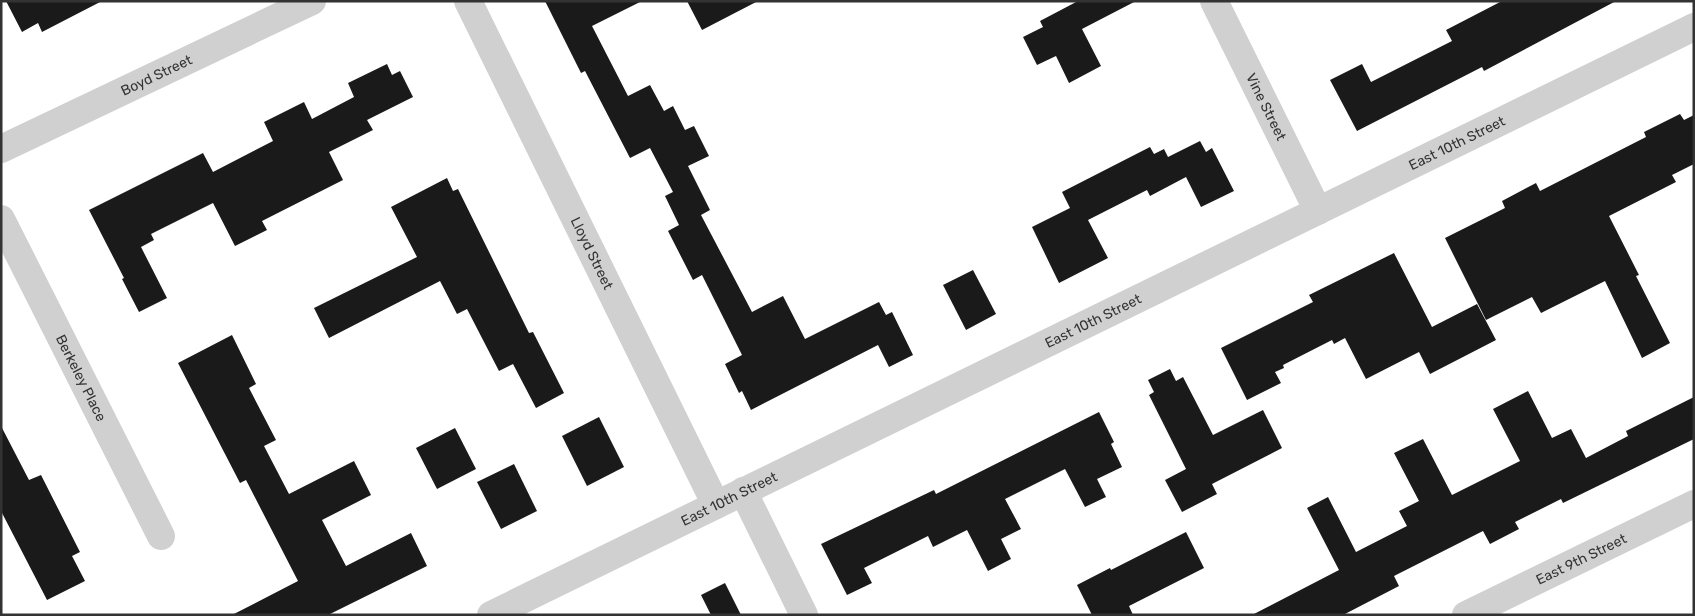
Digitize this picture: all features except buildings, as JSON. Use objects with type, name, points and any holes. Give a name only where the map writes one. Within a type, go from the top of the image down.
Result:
[{"type":"street","name":"Boyd Street","points":[[1,149],[312,1]]},
{"type":"street","name":"Lloyd Street","points":[[468,1],[716,505]]},
{"type":"street","name":"Vine Street","points":[[1214,1],[1318,211]]},
{"type":"street","name":"East 10th Street","points":[[492,615],[1694,27]]},
{"type":"street","name":"Berkeley Place","points":[[1,219],[161,536]]},
{"type":"street","points":[[743,491],[804,615]]},
{"type":"street","name":"East 9th Street","points":[[1466,615],[1694,504]]}]
